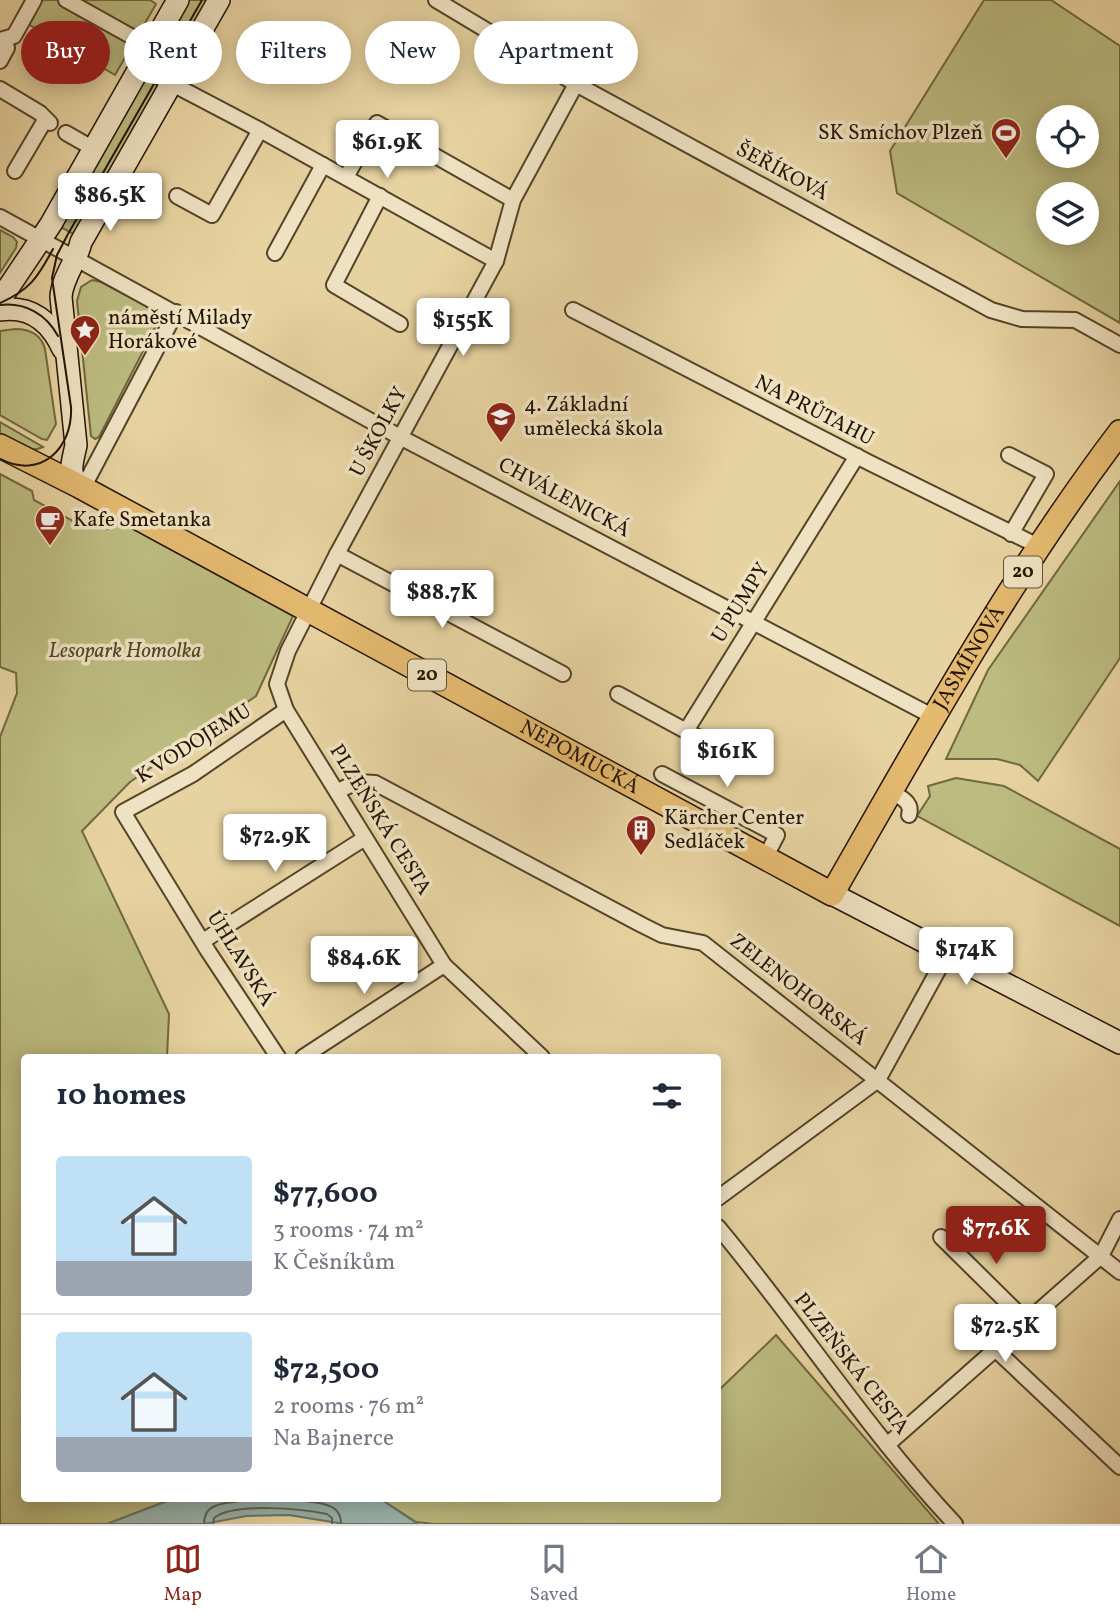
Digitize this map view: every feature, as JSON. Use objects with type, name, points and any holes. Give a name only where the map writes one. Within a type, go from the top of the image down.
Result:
[{"type":"main road","points":[[166,21],[178,0]]},
{"type":"main road","points":[[207,21],[219,0]]},
{"type":"main road","points":[[0,300],[42,239],[130,84]]},
{"type":"main road","points":[[81,487],[71,470],[75,445],[62,291],[78,258],[81,242],[172,84]]},
{"type":"main road","points":[[0,310],[22,309],[40,318],[57,337],[68,360]]},
{"type":"main road","name":"JASMÍNOVÁ","points":[[832,894],[934,717],[1038,546],[1120,432]]},
{"type":"main road","name":"20","points":[[0,446],[81,487]]},
{"type":"main road","points":[[46,470],[64,464],[73,454]]},
{"type":"main road","name":"NEPOMUCKÁ","points":[[81,487],[832,894],[1120,1043]]},
{"type":"street","points":[[0,61],[6,48],[2,40],[17,32],[34,0]]},
{"type":"street","points":[[66,0],[124,32]]},
{"type":"street","name":"ŠEŘÍKOVÁ","points":[[436,0],[474,23]]},
{"type":"street","points":[[172,84],[496,261]]},
{"type":"street","name":"ŠEŘÍKOVÁ","points":[[576,84],[991,310],[1022,319],[1075,320],[1120,345]]},
{"type":"street","name":"U ŠKOLKY","points":[[308,612],[496,261],[513,200],[576,84]]},
{"type":"street","points":[[0,89],[40,113],[48,122],[15,171]]},
{"type":"street","points":[[346,177],[377,123],[513,200]]},
{"type":"street","points":[[177,196],[212,215],[260,130]]},
{"type":"street","points":[[66,133],[94,149]]},
{"type":"street","points":[[275,253],[323,165]]},
{"type":"street","points":[[380,196],[334,285],[400,324]]},
{"type":"street","points":[[0,217],[176,312],[81,487]]},
{"type":"street","name":"NA PRŮTAHU","points":[[573,310],[1038,546]]},
{"type":"street","name":"CHVÁLENICKÁ","points":[[176,312],[400,437],[934,717]]},
{"type":"street","points":[[1009,455],[1046,474],[1011,534]]},
{"type":"street","name":"U PUMPY","points":[[686,731],[857,456]]},
{"type":"street","points":[[337,554],[563,674]]},
{"type":"street","name":"PLZEŇSKÁ CESTA","points":[[308,612],[288,651],[277,684],[286,710],[444,965],[539,1054]]},
{"type":"street","points":[[618,694],[729,753]]},
{"type":"street","name":"K VODOJEMU","points":[[123,811],[193,774],[286,710]]},
{"type":"street","points":[[662,774],[777,835],[765,858]]},
{"type":"street","name":"ZELENOHORSKÁ","points":[[337,792],[364,781],[375,783],[662,935],[703,943],[1120,1272]]},
{"type":"street","points":[[891,792],[909,803],[909,816]]},
{"type":"street","name":"ÚHLAVSKÁ","points":[[123,811],[276,1054]]},
{"type":"street","points":[[203,940],[365,838]]},
{"type":"street","points":[[721,1196],[878,1080],[947,954]]},
{"type":"street","points":[[308,1054],[444,965]]},
{"type":"street","points":[[887,1445],[1101,1256],[1120,1219]]},
{"type":"street","name":"PLZEŇSKÁ CESTA","points":[[721,1231],[920,1487],[955,1524]]},
{"type":"street","points":[[941,1237],[1026,1321]]},
{"type":"street","points":[[995,1349],[1120,1467]]},
{"type":"green space","points":[[34,0],[150,0],[156,4],[146,21],[124,21],[124,59],[115,75],[110,72],[110,21],[23,21]]},
{"type":"green space","points":[[183,0],[211,0],[198,21],[173,21]]},
{"type":"green space","name":"SK Smíchov Plzeň","points":[[984,0],[1051,0],[1120,46],[1120,323],[897,193],[890,151]]},
{"type":"green space","points":[[141,84],[156,84],[159,87],[79,237],[55,224]]},
{"type":"green space","points":[[0,230],[17,242],[0,273]]},
{"type":"green space","points":[[92,280],[101,282],[156,311],[160,318],[99,437],[95,439],[91,436],[77,301],[81,287]]},
{"type":"green space","points":[[15,329],[34,333],[45,349],[56,424],[47,440],[0,415],[0,331]]},
{"type":"green space","points":[[0,422],[43,447],[26,449],[16,444],[0,434]]},
{"type":"green space","name":"Lesopark Homolka","points":[[0,474],[32,491],[34,500],[82,526],[85,520],[91,519],[108,529],[115,519],[293,616],[256,696],[130,782],[82,831],[169,1014],[167,1054],[21,1054],[21,1502],[165,1502],[107,1524],[0,1524],[0,737],[17,693],[16,673],[0,667]]},
{"type":"green space","points":[[1120,481],[1120,658],[1038,781],[1020,765],[997,759],[946,759],[988,670]]},
{"type":"green space","points":[[956,778],[1004,786],[1120,849],[1120,926],[917,816],[930,796],[928,786]]},
{"type":"green space","points":[[776,1335],[939,1524],[434,1524],[416,1522],[385,1502],[721,1502],[721,1388]]},
{"type":"water","points":[[165,1502],[385,1502],[418,1524],[344,1524],[289,1515],[246,1516],[204,1524],[107,1524]]},
{"type":"tram line","points":[[0,459],[29,466],[41,463],[52,456],[67,435],[71,407],[52,278],[57,255],[202,0]]},
{"type":"tram line","points":[[0,303],[32,282],[53,249]]},
{"type":"tram line","points":[[0,305],[18,305],[34,311],[47,321],[58,336]]},
{"type":"place","name":"SK Smíchov Plzeň","points":[[1006,160]]},
{"type":"place","name":"náměstí Milady Horákové","points":[[85,357]]},
{"type":"place","name":"4. Základní umělecká škola","points":[[501,444]]},
{"type":"place","name":"Kafe Smetanka","points":[[50,547]]},
{"type":"place","name":"Kärcher Center Sedláček","points":[[641,857]]}]
